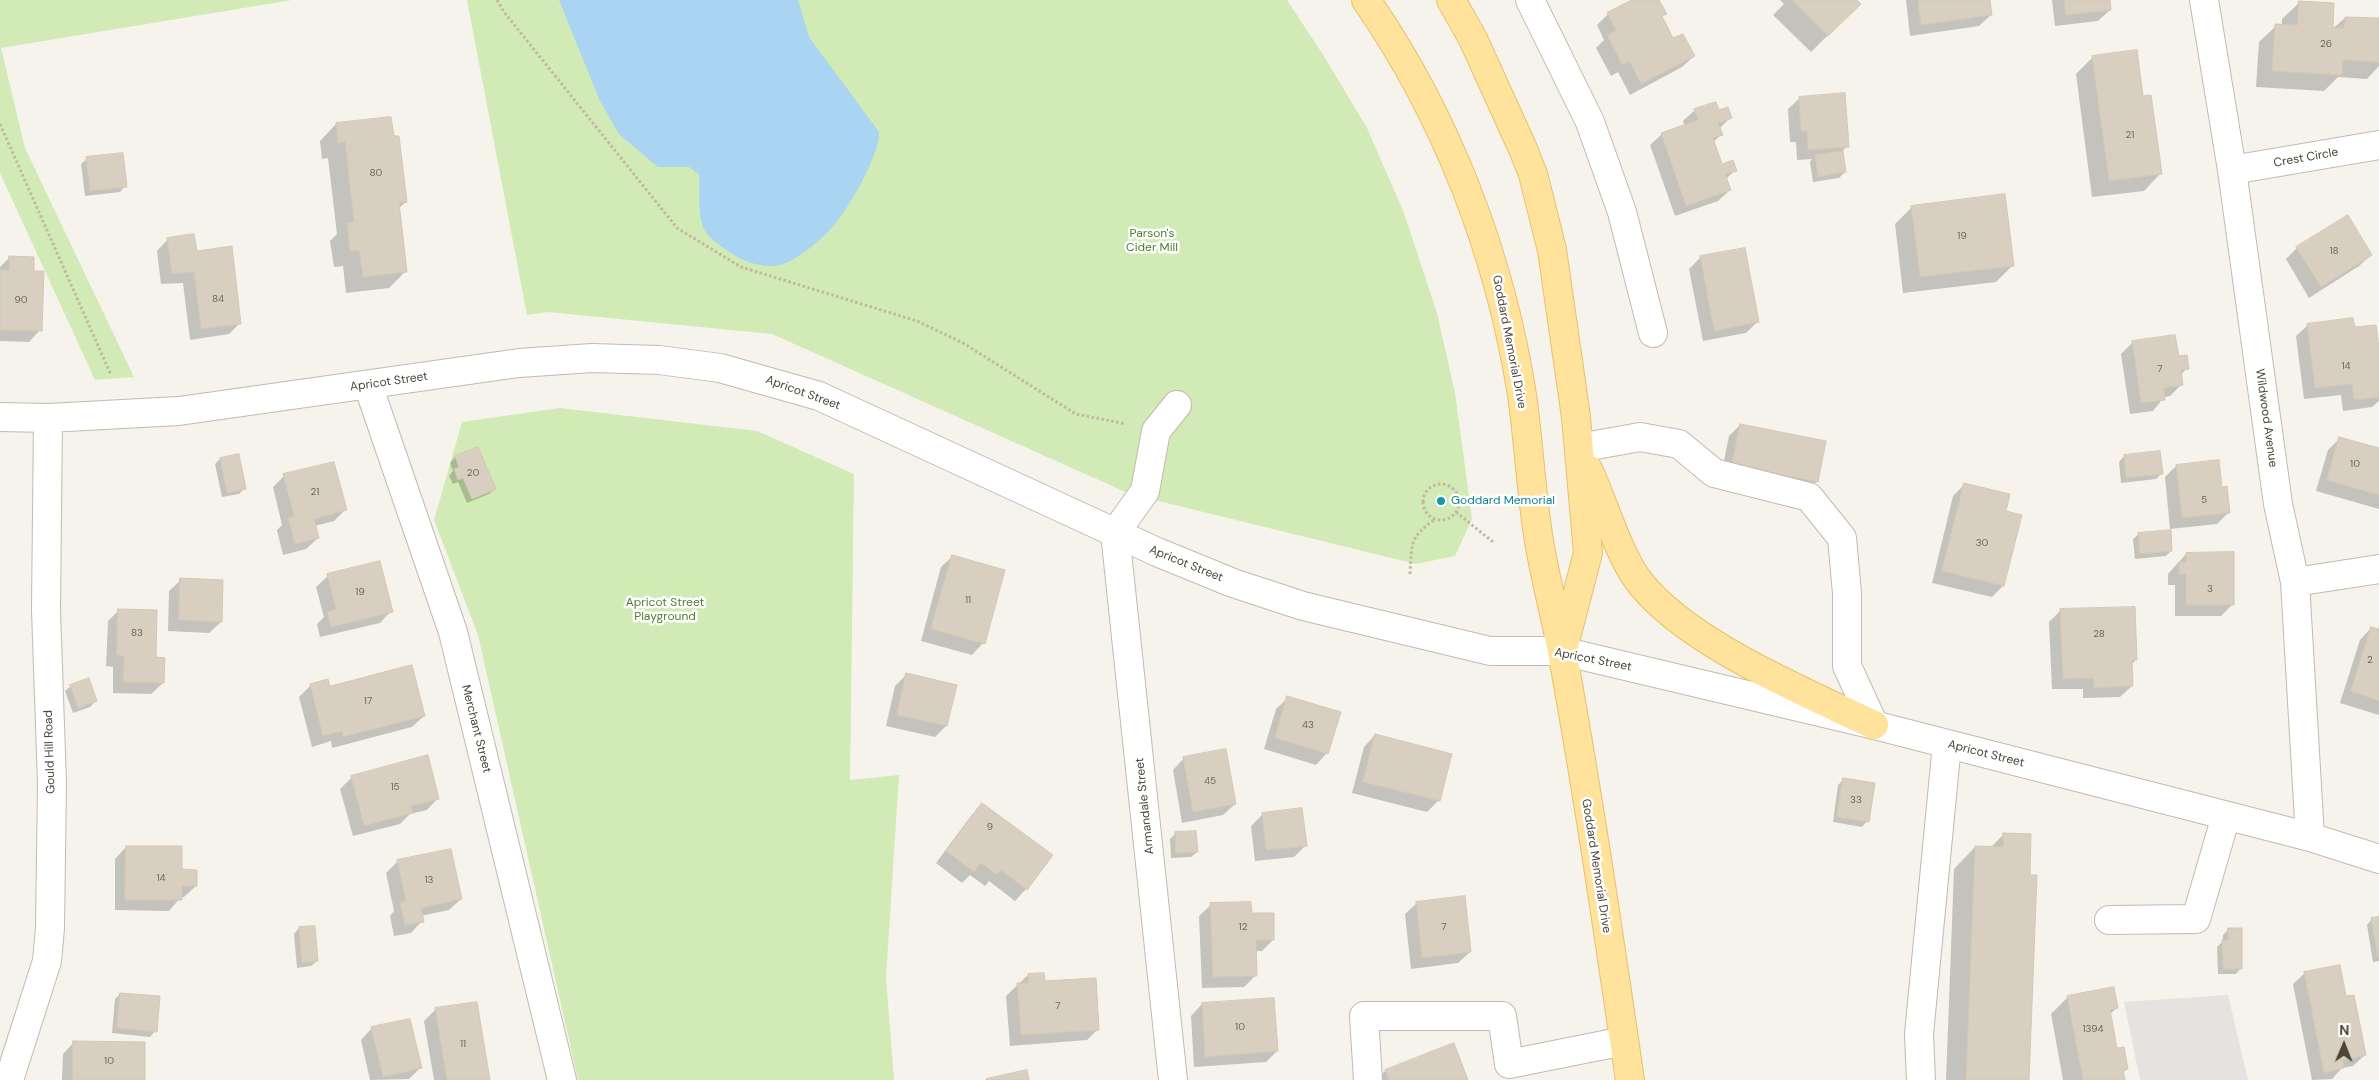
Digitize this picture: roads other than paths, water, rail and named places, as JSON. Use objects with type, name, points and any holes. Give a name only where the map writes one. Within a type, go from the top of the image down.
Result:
[{"type":"main road","name":"Goddard Memorial Drive","points":[[1366,0],[1383,24],[1419,88],[1449,150],[1473,207],[1496,275],[1522,395],[1539,542],[1562,651],[1630,1080]]},
{"type":"main road","name":"Goddard Memorial Drive","points":[[1451,0],[1473,38],[1523,149],[1537,190],[1552,250],[1579,448],[1588,553],[1562,651]]},
{"type":"main road","points":[[1579,448],[1624,556],[1638,580],[1657,600],[1728,652],[1874,725]]},
{"type":"street","points":[[1530,0],[1590,122],[1622,212],[1654,332]]},
{"type":"street","name":"Wildwood Avenue","points":[[2204,0],[2232,170],[2278,504],[2295,582],[2310,837]]},
{"type":"street","name":"Crest Circle","points":[[2232,170],[2379,145]]},
{"type":"street","name":"Apricot Street","points":[[0,417],[48,418],[189,410],[519,363],[592,358],[659,360],[720,368],[819,396],[1115,533],[1233,583],[1327,613],[1490,650],[1562,651],[1874,725],[2310,837],[2379,859]]},
{"type":"street","name":"Merchant Street","points":[[368,385],[452,632],[562,1080]]},
{"type":"street","points":[[1115,533],[1145,491],[1156,431],[1177,405]]},
{"type":"street","name":"Gould Hill Road","points":[[9,1080],[47,961],[50,928],[52,784],[46,610],[48,418]]},
{"type":"street","points":[[1579,448],[1640,437],[1679,444],[1714,473],[1809,498],[1842,538],[1847,593],[1847,666],[1874,725]]},
{"type":"street","name":"Armandale Street","points":[[1115,533],[1173,1080]]},
{"type":"street","points":[[2295,582],[2379,569]]},
{"type":"street","points":[[1922,1080],[1919,1034],[1947,744]]},
{"type":"street","points":[[2109,920],[2196,919],[2226,816]]},
{"type":"street","points":[[1368,1080],[1364,1016],[1502,1016],[1510,1072],[1624,1041]]},
{"type":"water","points":[[559,0],[798,0],[809,37],[879,132],[875,152],[870,164],[857,190],[838,220],[809,249],[791,261],[774,266],[763,266],[746,261],[718,244],[706,233],[702,224],[699,174],[689,167],[658,167],[619,134],[600,101]]},
{"type":"place","name":"Goddard Memorial","points":[[1441,501]]},
{"type":"park label","name":"Parson's Cider Mill","points":[[1152,241]]},
{"type":"park label","name":"Apricot Street Playground","points":[[665,610]]}]
